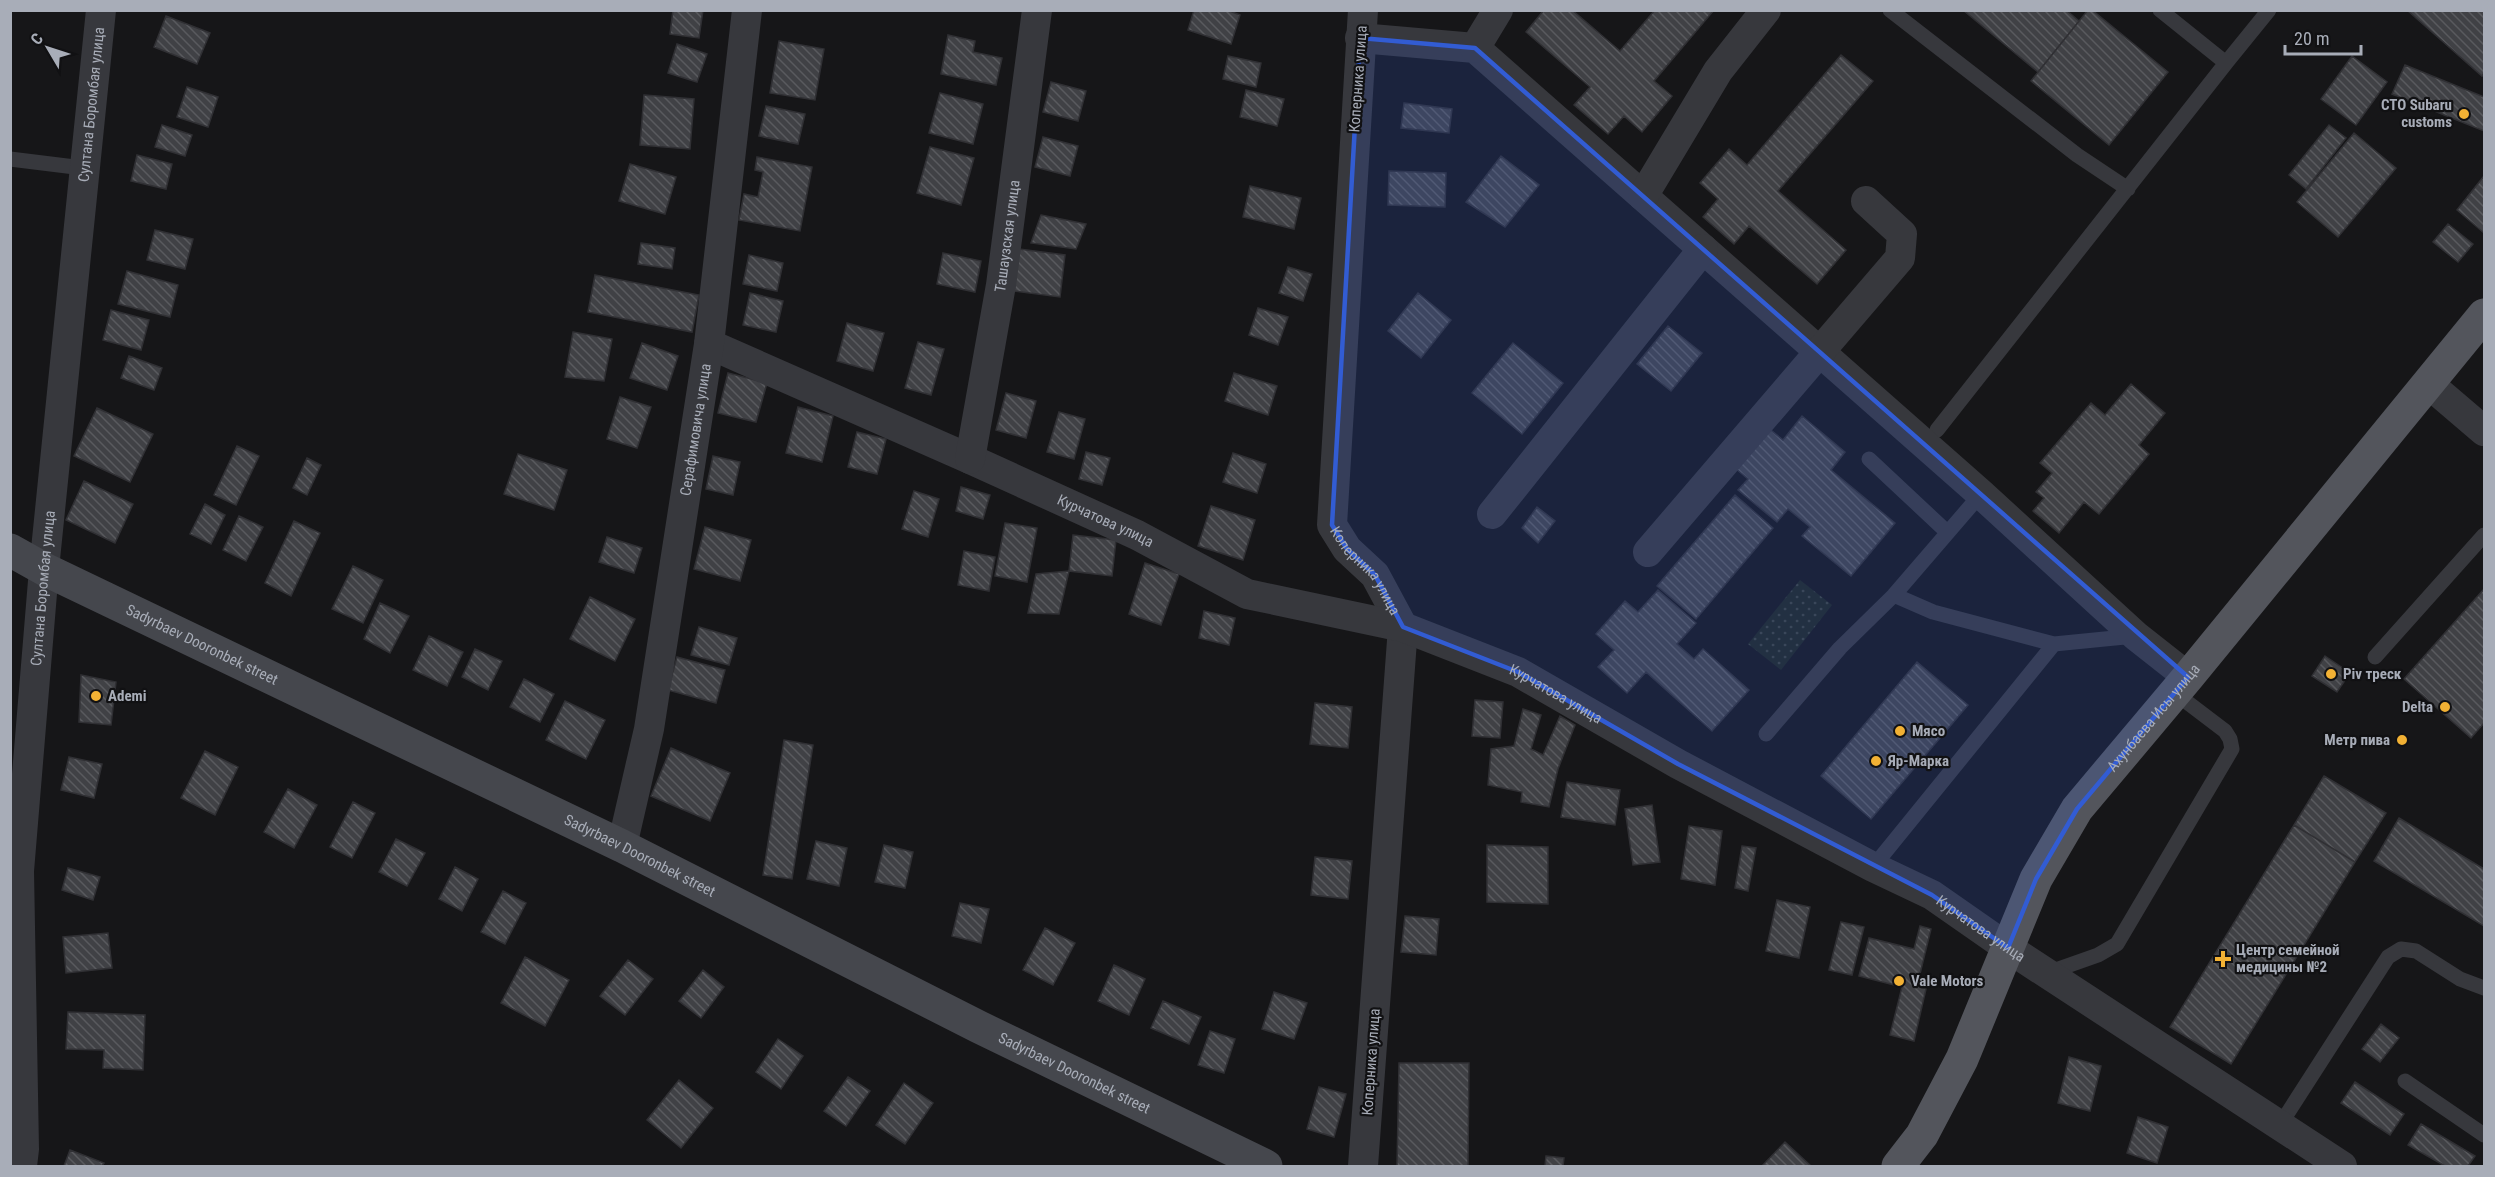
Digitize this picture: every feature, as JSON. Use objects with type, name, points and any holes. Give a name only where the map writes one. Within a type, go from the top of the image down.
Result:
[{"type":"main road","name":"Ахунбаева Исы улица","points":[[1898,1167],[1922,1135],[1962,1059],[2036,879],[2077,809],[2182,685],[2484,315]]},
{"type":"main road","name":"Sadyrbaev Dooronbek street","points":[[10,550],[44,569],[622,846],[979,1027],[1266,1167]]},
{"type":"street","name":"Султана Боромбая улица","points":[[22,1167],[24,1138],[20,871],[44,569],[83,168],[101,10]]},
{"type":"street","name":"Серафимовича улица","points":[[622,846],[649,729],[709,344],[747,10]]},
{"type":"street","name":"Ташаузская улица","points":[[970,459],[1001,285],[1037,10]]},
{"type":"street","points":[[1475,48],[1498,10]]},
{"type":"street","points":[[1643,196],[1718,71],[1766,10]]},
{"type":"street","points":[[1362,24],[1475,48],[1981,494],[2136,636],[2182,685]]},
{"type":"street","name":"Коперника улица","points":[[1362,24],[1332,525],[1347,549],[1375,575],[1403,627],[1363,1167]]},
{"type":"street","points":[[1648,552],[1900,258],[1902,234],[1866,201]]},
{"type":"street","points":[[1492,514],[1703,249]]},
{"type":"street","name":"Курчатова улица","points":[[709,344],[1137,535],[1247,594],[1403,627],[1518,672],[1678,764],[1873,867],[1932,895],[2008,948],[2342,1167]]},
{"type":"street","points":[[2429,384],[2484,431]]},
{"type":"lane","points":[[1890,10],[2078,155],[2128,189]]},
{"type":"lane","points":[[2160,10],[2226,63]]},
{"type":"lane","points":[[1937,430],[2270,10]]},
{"type":"lane","points":[[10,159],[83,168]]},
{"type":"lane","points":[[1869,459],[1947,532]]},
{"type":"lane","points":[[1766,734],[1839,648],[1894,595],[1981,494]]},
{"type":"lane","points":[[2375,657],[2484,535]]},
{"type":"lane","points":[[1894,595],[1933,612],[2054,644],[2136,636]]},
{"type":"lane","points":[[1873,867],[2054,644]]},
{"type":"lane","points":[[2047,973],[2098,955],[2117,944],[2232,749],[2225,731],[2182,685]]},
{"type":"lane","points":[[2280,1125],[2388,957],[2401,948],[2416,951],[2460,979],[2484,988]]},
{"type":"lane","points":[[2405,1081],[2484,1135]]},
{"type":"highlighted area","points":[[1360,38],[1475,48],[2188,677],[2077,809],[2036,879],[2008,948],[1932,895],[1678,764],[1518,672],[1403,627],[1375,575],[1347,549],[1332,525]]},
{"type":"shaded area","points":[[1800,580],[1832,605],[1781,670],[1748,644]]},
{"type":"building","points":[[673,10],[703,10],[699,38],[670,34]]},
{"type":"building","points":[[1194,10],[1227,10],[1240,15],[1231,44],[1188,30]]},
{"type":"building","points":[[1544,10],[1572,10],[1620,51],[1655,10],[1714,10],[1654,81],[1672,96],[1642,132],[1624,116],[1608,134],[1574,105],[1590,87],[1526,32]]},
{"type":"building","points":[[1963,10],[2066,10],[2079,21],[2038,72]]},
{"type":"building","points":[[2088,10],[2092,10],[2168,72],[2109,145],[2031,81]]},
{"type":"building","points":[[2407,10],[2484,10],[2484,73],[2482,76]]},
{"type":"building","points":[[166,16],[210,33],[197,64],[154,47]]},
{"type":"building","points":[[948,35],[975,41],[973,52],[1002,58],[996,85],[941,74]]},
{"type":"building","points":[[779,41],[824,49],[815,100],[770,93]]},
{"type":"building","points":[[677,44],[707,54],[697,82],[668,73]]},
{"type":"building","points":[[1841,55],[1873,81],[1778,191],[1846,250],[1817,284],[1749,226],[1734,244],[1703,217],[1718,199],[1700,183],[1729,149],[1747,165]]},
{"type":"building","points":[[1228,56],[1261,63],[1256,87],[1223,79]]},
{"type":"building","points":[[2352,56],[2387,82],[2356,125],[2321,99]]},
{"type":"building","name":"СТО Subaru customs","points":[[2405,65],[2484,97],[2484,131],[2392,94]]},
{"type":"building","points":[[1051,82],[1086,91],[1078,121],[1043,112]]},
{"type":"building","points":[[187,87],[218,97],[208,127],[177,117]]},
{"type":"building","points":[[1246,90],[1284,99],[1277,126],[1240,117]]},
{"type":"building","points":[[940,93],[983,104],[973,144],[929,133]]},
{"type":"building","points":[[644,95],[694,99],[690,149],[640,145]]},
{"type":"building","points":[[1404,103],[1452,109],[1449,133],[1401,128]]},
{"type":"building","points":[[766,106],[805,114],[798,144],[759,136]]},
{"type":"building","points":[[162,125],[192,135],[185,156],[155,147]]},
{"type":"building","points":[[2329,125],[2346,138],[2306,189],[2289,175]]},
{"type":"building","points":[[2354,133],[2396,168],[2338,237],[2297,202]]},
{"type":"building","points":[[1043,137],[1078,146],[1070,176],[1035,167]]},
{"type":"building","points":[[930,147],[974,158],[961,205],[917,193]]},
{"type":"building","points":[[137,155],[172,164],[166,189],[131,181]]},
{"type":"building","points":[[1501,156],[1539,185],[1505,227],[1466,202]]},
{"type":"building","points":[[757,157],[812,167],[800,231],[739,220],[744,194],[758,197],[763,172],[755,170]]},
{"type":"building","points":[[630,164],[676,177],[665,214],[619,201]]},
{"type":"building","points":[[1389,171],[1446,173],[1445,207],[1388,205]]},
{"type":"building","points":[[2484,176],[2484,233],[2457,210]]},
{"type":"building","points":[[1250,186],[1301,198],[1294,229],[1243,217]]},
{"type":"building","points":[[1041,215],[1086,224],[1076,249],[1031,243]]},
{"type":"building","points":[[2448,224],[2473,244],[2458,262],[2433,242]]},
{"type":"building","points":[[155,230],[193,239],[185,269],[147,260]]},
{"type":"building","points":[[641,243],[675,248],[672,269],[638,264]]},
{"type":"building","points":[[1019,249],[1065,255],[1060,297],[1014,291]]},
{"type":"building","points":[[943,253],[981,261],[975,292],[937,284]]},
{"type":"building","points":[[749,255],[783,263],[777,291],[743,284]]},
{"type":"building","points":[[1288,267],[1312,274],[1303,301],[1279,293]]},
{"type":"building","points":[[127,271],[178,285],[170,317],[118,304]]},
{"type":"building","points":[[595,275],[699,295],[692,332],[588,312]]},
{"type":"building","points":[[750,293],[783,301],[776,332],[743,325]]},
{"type":"building","points":[[1418,293],[1451,320],[1421,358],[1388,331]]},
{"type":"building","points":[[1258,308],[1288,317],[1278,345],[1249,335]]},
{"type":"building","points":[[111,310],[149,320],[141,350],[103,340]]},
{"type":"building","points":[[847,323],[884,333],[873,371],[837,361]]},
{"type":"building","points":[[1668,326],[1702,353],[1671,391],[1637,364]]},
{"type":"building","points":[[573,332],[612,339],[604,381],[565,377]]},
{"type":"building","points":[[918,342],[944,349],[931,395],[905,388]]},
{"type":"building","points":[[642,343],[678,356],[667,390],[630,378]]},
{"type":"building","points":[[1513,343],[1563,383],[1522,434],[1472,393]]},
{"type":"building","points":[[129,356],[162,368],[154,390],[121,378]]},
{"type":"building","points":[[728,373],[767,383],[756,422],[718,413]]},
{"type":"building","points":[[1234,373],[1277,386],[1268,415],[1225,401]]},
{"type":"building","points":[[2131,384],[2165,413],[2139,445],[2149,454],[2099,514],[2084,502],[2059,533],[2033,511],[2044,498],[2036,492],[2052,473],[2040,463],[2091,403],[2105,415]]},
{"type":"building","points":[[1006,393],[1036,401],[1026,438],[996,430]]},
{"type":"building","points":[[620,397],[651,407],[637,448],[607,439]]},
{"type":"building","points":[[798,407],[833,416],[822,462],[786,453]]},
{"type":"building","points":[[97,408],[153,434],[130,482],[74,456]]},
{"type":"building","points":[[1059,412],[1085,419],[1074,459],[1047,452]]},
{"type":"building","points":[[1802,416],[1845,452],[1831,470],[1895,523],[1851,576],[1802,536],[1810,527],[1788,509],[1777,522],[1738,490],[1748,479],[1729,463],[1762,423],[1783,440]]},
{"type":"building","points":[[857,432],[886,439],[877,474],[848,467]]},
{"type":"building","points":[[237,446],[259,456],[236,505],[214,495]]},
{"type":"building","points":[[1086,452],[1110,458],[1102,485],[1079,479]]},
{"type":"building","points":[[1233,453],[1266,464],[1257,493],[1223,482]]},
{"type":"building","points":[[518,454],[567,470],[554,510],[504,494]]},
{"type":"building","points":[[713,456],[740,462],[733,495],[706,489]]},
{"type":"building","points":[[307,458],[321,465],[307,495],[293,488]]},
{"type":"building","points":[[84,481],[133,504],[115,543],[66,520]]},
{"type":"building","points":[[961,487],[990,495],[983,519],[956,511]]},
{"type":"building","points":[[914,491],[939,499],[928,537],[902,529]]},
{"type":"building","points":[[1735,495],[1773,528],[1696,619],[1657,586]]},
{"type":"building","points":[[205,504],[225,515],[211,544],[190,534]]},
{"type":"building","points":[[1211,506],[1255,520],[1243,560],[1198,546]]},
{"type":"building","points":[[1537,507],[1555,521],[1538,543],[1522,528]]},
{"type":"building","points":[[239,516],[263,527],[246,561],[223,550]]},
{"type":"building","points":[[294,521],[320,533],[291,596],[265,583]]},
{"type":"building","points":[[1005,523],[1037,528],[1027,582],[995,576]]},
{"type":"building","points":[[705,527],[751,540],[740,581],[694,569]]},
{"type":"building","points":[[1073,535],[1116,540],[1112,576],[1069,571]]},
{"type":"building","points":[[607,537],[642,548],[634,573],[599,562]]},
{"type":"building","points":[[964,551],[995,557],[989,591],[958,585]]},
{"type":"building","points":[[1145,563],[1179,574],[1161,625],[1129,614]]},
{"type":"building","points":[[353,566],[383,580],[363,623],[332,609]]},
{"type":"building","points":[[1069,571],[1059,614],[1028,613],[1036,574]]},
{"type":"building","points":[[2484,589],[2484,723],[2471,738],[2404,679]]},
{"type":"building","points":[[1658,590],[1696,623],[1677,644],[1694,659],[1703,649],[1749,690],[1712,731],[1646,672],[1627,693],[1598,667],[1614,650],[1596,634],[1625,601],[1638,612]]},
{"type":"building","points":[[590,597],[635,619],[615,661],[570,639]]},
{"type":"building","points":[[380,603],[409,616],[390,653],[364,639]]},
{"type":"building","points":[[1204,611],[1235,618],[1229,645],[1199,638]]},
{"type":"building","points":[[699,627],[737,638],[729,665],[691,655]]},
{"type":"building","points":[[429,636],[463,652],[447,686],[413,670]]},
{"type":"building","points":[[475,649],[502,661],[488,690],[462,677]]},
{"type":"building","name":"Piv треск","points":[[2325,656],[2350,673],[2337,692],[2312,676]]},
{"type":"building","points":[[677,657],[725,670],[716,703],[668,690]]},
{"type":"building","points":[[1917,662],[1968,705],[1871,819],[1821,776]]},
{"type":"building","points":[[81,675],[116,682],[111,725],[79,722]]},
{"type":"building","points":[[524,679],[554,694],[540,722],[510,707]]},
{"type":"building","points":[[1475,700],[1503,702],[1500,738],[1472,736]]},
{"type":"building","points":[[565,701],[605,720],[586,759],[546,740]]},
{"type":"building","points":[[1315,703],[1352,707],[1348,748],[1310,744]]},
{"type":"building","points":[[1523,709],[1541,715],[1531,749],[1543,755],[1560,716],[1575,725],[1558,769],[1549,807],[1521,802],[1522,792],[1488,785],[1491,749],[1514,746]]},
{"type":"building","points":[[784,740],[813,745],[792,879],[763,875]]},
{"type":"building","points":[[671,748],[730,773],[710,821],[651,796]]},
{"type":"building","points":[[205,751],[238,767],[215,815],[181,798]]},
{"type":"building","points":[[69,757],[102,764],[94,798],[61,790]]},
{"type":"building","points":[[2324,776],[2386,813],[2355,862],[2294,825]]},
{"type":"building","points":[[1567,782],[1620,790],[1615,825],[1561,817]]},
{"type":"building","points":[[288,789],[317,805],[294,848],[264,832]]},
{"type":"building","points":[[353,802],[375,813],[352,858],[330,847]]},
{"type":"building","points":[[1652,805],[1660,862],[1633,865],[1625,809]]},
{"type":"building","points":[[2399,818],[2484,869],[2484,926],[2374,861]]},
{"type":"building","points":[[2294,825],[2355,862],[2231,1064],[2170,1027]]},
{"type":"building","points":[[1689,826],[1722,831],[1715,885],[1681,879]]},
{"type":"building","points":[[396,839],[425,853],[407,886],[379,872]]},
{"type":"building","points":[[816,841],[847,848],[839,886],[807,879]]},
{"type":"building","points":[[884,845],[913,852],[905,888],[875,882]]},
{"type":"building","points":[[1487,845],[1548,847],[1548,904],[1487,902]]},
{"type":"building","points":[[1742,846],[1756,848],[1748,891],[1735,888]]},
{"type":"building","points":[[1315,857],[1352,861],[1348,899],[1311,895]]},
{"type":"building","points":[[455,867],[478,879],[462,911],[439,899]]},
{"type":"building","points":[[68,868],[100,877],[93,900],[62,890]]},
{"type":"building","points":[[503,891],[526,903],[505,944],[481,932]]},
{"type":"building","points":[[1777,900],[1810,907],[1799,958],[1766,951]]},
{"type":"building","points":[[960,903],[989,909],[981,943],[952,936]]},
{"type":"building","points":[[1405,916],[1439,919],[1436,955],[1401,952]]},
{"type":"building","points":[[1841,922],[1864,927],[1852,975],[1829,970]]},
{"type":"building","name":"Vale Motors","points":[[1920,926],[1931,929],[1917,986],[1926,989],[1914,1041],[1890,1035],[1902,987],[1859,976],[1869,938],[1914,949]]},
{"type":"building","points":[[1045,928],[1075,943],[1053,985],[1023,970]]},
{"type":"building","points":[[108,933],[112,968],[66,973],[63,937]]},
{"type":"building","points":[[525,957],[569,980],[545,1026],[501,1003]]},
{"type":"building","points":[[628,960],[653,979],[625,1015],[600,996]]},
{"type":"building","points":[[1114,965],[1145,979],[1129,1015],[1098,1001]]},
{"type":"building","points":[[703,970],[724,987],[701,1018],[679,1001]]},
{"type":"building","points":[[1274,992],[1307,1003],[1294,1039],[1262,1029]]},
{"type":"building","points":[[1163,1001],[1201,1017],[1189,1044],[1151,1028]]},
{"type":"building","points":[[68,1012],[145,1015],[143,1070],[103,1068],[104,1050],[66,1049]]},
{"type":"building","points":[[2381,1024],[2399,1038],[2380,1062],[2362,1049]]},
{"type":"building","points":[[1210,1031],[1235,1039],[1224,1073],[1198,1065]]},
{"type":"building","points":[[778,1039],[803,1056],[781,1089],[756,1072]]},
{"type":"building","points":[[2069,1057],[2101,1066],[2090,1111],[2058,1103]]},
{"type":"building","points":[[1399,1063],[1469,1063],[1468,1166],[1397,1166]]},
{"type":"building","points":[[848,1077],[870,1091],[846,1126],[824,1111]]},
{"type":"building","points":[[679,1080],[713,1108],[681,1148],[647,1120]]},
{"type":"building","points":[[2355,1082],[2404,1114],[2390,1135],[2341,1103]]},
{"type":"building","points":[[904,1083],[933,1103],[905,1144],[876,1125]]},
{"type":"building","points":[[1319,1087],[1346,1094],[1334,1137],[1307,1129]]},
{"type":"building","points":[[2138,1117],[2168,1127],[2157,1163],[2127,1153]]},
{"type":"building","points":[[2421,1124],[2475,1156],[2468,1166],[2445,1166],[2408,1145]]},
{"type":"building","points":[[1785,1142],[1811,1166],[1762,1166]]},
{"type":"building","points":[[70,1150],[104,1163],[102,1166],[64,1166]]},
{"type":"building","points":[[1546,1156],[1564,1158],[1563,1166],[1545,1166]]},
{"type":"place","name":"СТО Subaru customs","points":[[2464,114]]},
{"type":"place","name":"Piv треск","points":[[2331,674]]},
{"type":"place","name":"Ademi","points":[[96,696]]},
{"type":"place","name":"Delta","points":[[2445,707]]},
{"type":"place","name":"Мясо","points":[[1900,731]]},
{"type":"place","name":"Метр пива","points":[[2402,740]]},
{"type":"place","name":"Яр-Марка","points":[[1876,761]]},
{"type":"place","name":"Центр семейной медицины №2","points":[[2223,959]]},
{"type":"place","name":"Vale Motors","points":[[1899,981]]}]
